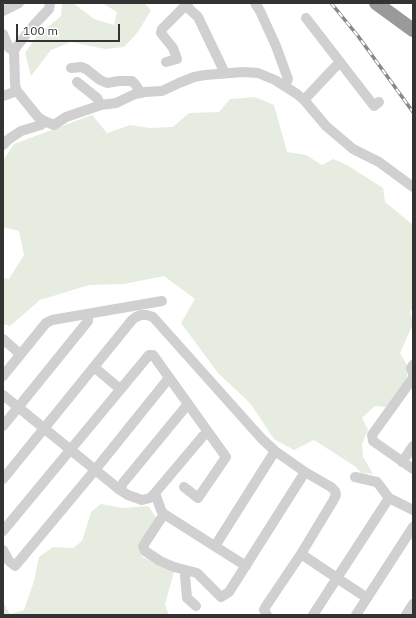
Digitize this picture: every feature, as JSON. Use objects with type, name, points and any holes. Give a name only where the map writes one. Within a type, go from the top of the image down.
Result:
[{"type":"highway","points":[[376,3],[413,30]]},
{"type":"street","points":[[3,11],[19,3]]},
{"type":"street","points":[[9,50],[17,46],[49,9],[50,3]]},
{"type":"street","points":[[255,3],[276,46],[288,78],[285,86]]},
{"type":"street","points":[[166,62],[177,59],[173,48],[161,33],[162,29],[187,4],[198,17],[223,69],[223,74]]},
{"type":"street","points":[[306,18],[374,106],[379,102]]},
{"type":"street","points":[[3,34],[9,50],[17,91],[38,117],[54,125],[66,117],[101,105],[116,103],[135,94],[162,91],[194,77],[244,72],[258,73],[275,80],[297,94],[326,126],[353,149],[379,162],[413,187]]},
{"type":"street","points":[[304,100],[335,67],[341,63]]},
{"type":"street","points":[[71,68],[81,67],[86,69],[106,83],[132,81],[141,93]]},
{"type":"street","points":[[77,82],[96,98],[101,105]]},
{"type":"street","points":[[3,96],[17,91]]},
{"type":"street","points":[[3,145],[21,131],[41,125],[44,121]]},
{"type":"street","points":[[3,376],[46,323],[52,320],[88,314],[140,310],[162,301]]},
{"type":"street","points":[[3,479],[136,317],[140,310]]},
{"type":"street","points":[[140,310],[153,317],[158,322],[262,439],[275,451],[306,472],[332,487],[335,491],[336,495],[334,500],[301,554],[266,606],[264,610],[268,615]]},
{"type":"street","points":[[3,426],[88,321],[88,314]]},
{"type":"street","points":[[3,339],[20,354]]},
{"type":"street","points":[[3,531],[148,355],[153,355],[226,457],[198,498],[184,487]]},
{"type":"street","points":[[413,365],[411,368],[413,374]]},
{"type":"street","points":[[94,367],[120,389]]},
{"type":"street","points":[[3,550],[9,561],[15,566],[169,378]]},
{"type":"street","points":[[413,378],[372,435],[373,441],[413,469]]},
{"type":"street","points":[[3,395],[120,490],[128,495],[142,500],[150,498],[155,493],[203,436],[208,433]]},
{"type":"street","points":[[120,490],[123,483],[188,404]]},
{"type":"street","points":[[402,462],[413,446]]},
{"type":"street","points":[[215,546],[275,451]]},
{"type":"street","points":[[164,514],[143,546],[145,552],[174,567],[197,573],[221,597],[229,592],[306,472]]},
{"type":"street","points":[[355,477],[377,482],[389,498],[413,510]]},
{"type":"street","points":[[155,493],[164,514],[246,566]]},
{"type":"street","points":[[313,615],[389,498]]},
{"type":"street","points":[[356,615],[413,527]]},
{"type":"street","points":[[301,554],[367,598]]},
{"type":"street","points":[[186,570],[185,576],[187,598],[196,606]]},
{"type":"street","points":[[406,615],[413,604]]},
{"type":"shaded area","points":[[62,3],[73,3],[94,19],[114,25],[117,12],[102,3],[144,3],[151,10],[138,32],[124,47],[105,49],[71,42],[51,50],[31,76],[25,53],[37,36],[61,16]]},
{"type":"shaded area","points":[[255,97],[274,105],[287,152],[306,155],[322,165],[333,159],[347,165],[383,188],[385,202],[413,225],[413,308],[410,312],[413,324],[400,353],[407,365],[407,380],[386,407],[375,406],[362,418],[368,430],[362,444],[363,457],[373,474],[361,473],[356,467],[314,440],[294,450],[274,439],[250,403],[218,373],[181,323],[195,299],[164,276],[124,284],[89,285],[40,300],[10,326],[3,324],[3,278],[9,279],[24,255],[19,231],[3,227],[3,161],[14,144],[92,115],[107,133],[130,125],[150,128],[173,127],[189,113],[219,112],[230,99]]},
{"type":"shaded area","points":[[101,504],[122,508],[148,506],[158,520],[138,544],[142,557],[174,572],[165,604],[169,615],[3,615],[3,602],[10,614],[24,610],[34,581],[39,557],[53,547],[73,548],[82,541],[91,512]]},
{"type":"railway","points":[[331,3],[358,36],[413,112]]}]
